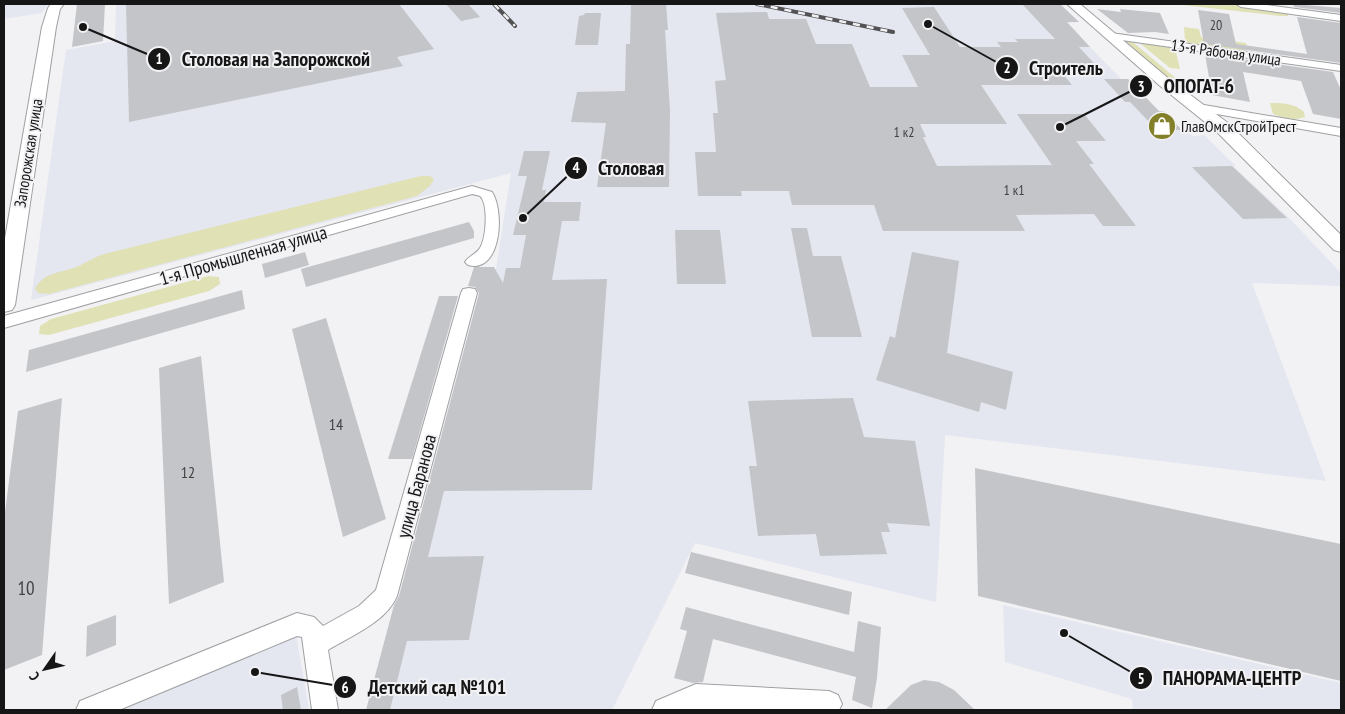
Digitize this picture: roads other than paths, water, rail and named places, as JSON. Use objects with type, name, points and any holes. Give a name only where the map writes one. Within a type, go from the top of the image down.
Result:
[{"type":"main road","name":"Запорожская улица","points":[[4,305],[49,27],[54,8],[58,4]]},
{"type":"main road","points":[[1073,4],[1164,82],[1198,108],[1267,170],[1341,246]]},
{"type":"street","points":[[1241,4],[1341,18]]},
{"type":"street","name":"13-я Рабочая улица","points":[[1111,36],[1341,68]]},
{"type":"street","points":[[1198,108],[1341,132]]},
{"type":"street","name":"1-я Промышленная улица","points":[[4,322],[472,190],[482,191],[491,204],[492,233],[486,251],[473,262]]},
{"type":"street","name":"улица Баранова","points":[[315,644],[367,614],[386,596],[469,293]]},
{"type":"street","points":[[89,710],[297,624],[306,625],[313,632],[325,710]]},
{"type":"street","points":[[665,710],[696,697],[829,704]]},
{"type":"railway","points":[[494,4],[515,26]]},
{"type":"railway","points":[[757,4],[893,32]]},
{"type":"place","name":"Строитель","points":[[928,24]]},
{"type":"place","name":"Столовая на Запорожской","points":[[83,27]]},
{"type":"place","name":"ГлавОмскСтройТрест","points":[[1162,126]]},
{"type":"place","name":"ОПОГАТ-6","points":[[1060,127]]},
{"type":"place","name":"Столовая","points":[[523,218]]},
{"type":"place","name":"ПАНОРАМА-ЦЕНТР","points":[[1064,633]]},
{"type":"place","name":"Детский сад №101","points":[[255,672]]}]
